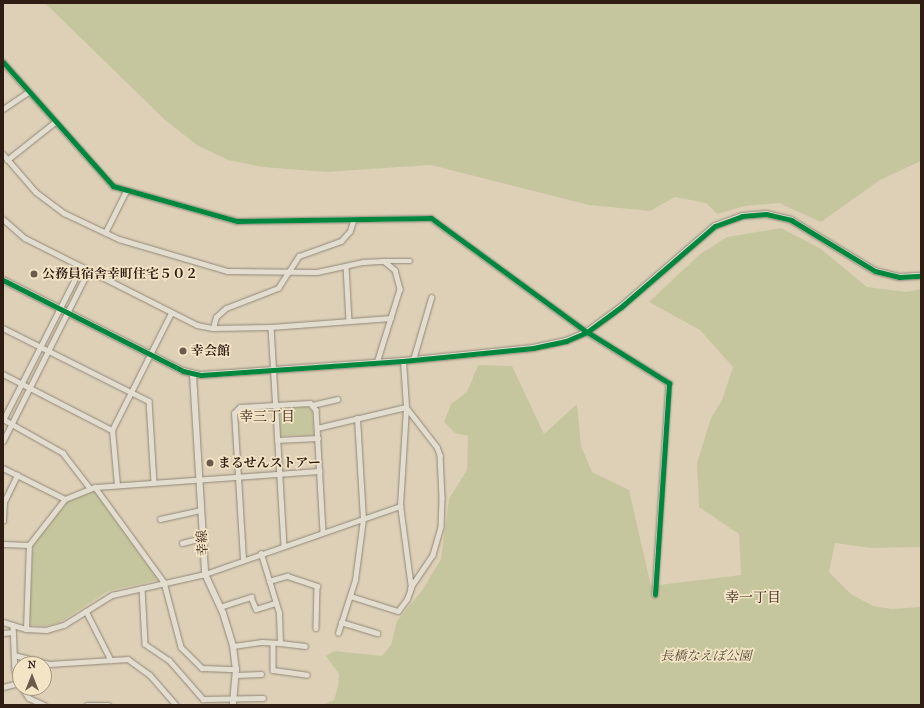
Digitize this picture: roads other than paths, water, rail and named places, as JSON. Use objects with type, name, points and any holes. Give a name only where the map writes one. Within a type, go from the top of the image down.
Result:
[{"type":"street","points":[[3,62],[28,92],[113,186],[126,191],[237,221],[353,221],[431,218],[588,332],[669,383],[655,595]]},
{"type":"street","points":[[3,110],[28,92]]},
{"type":"street","points":[[8,160],[55,122]]},
{"type":"street","points":[[3,154],[47,202],[105,233],[227,271],[317,272],[346,266],[384,261],[410,261]]},
{"type":"street","points":[[105,233],[126,191]]},
{"type":"street","points":[[3,280],[59,310],[193,375],[403,361],[532,348],[566,341],[588,332],[621,307],[699,238],[715,226],[742,216],[766,214],[790,220],[875,271],[899,278],[921,276]]},
{"type":"street","points":[[3,219],[25,238],[197,325],[213,328],[271,327],[391,318]]},
{"type":"street","points":[[213,328],[216,318],[221,312],[278,288],[299,256],[341,241],[350,231],[353,221]]},
{"type":"street","points":[[377,363],[400,289],[399,280],[395,270],[384,261]]},
{"type":"street","points":[[346,266],[349,321]]},
{"type":"street","points":[[81,267],[3,419],[63,453],[93,488],[164,582],[181,647],[202,668],[261,674]]},
{"type":"street","points":[[3,441],[88,271]]},
{"type":"street","points":[[413,360],[431,298]]},
{"type":"street","points":[[117,485],[112,430],[171,313]]},
{"type":"street","points":[[271,327],[272,370],[284,545]]},
{"type":"street","points":[[3,328],[149,401],[154,483]]},
{"type":"street","points":[[350,596],[398,611],[407,600],[411,588],[400,506],[406,407],[403,361]]},
{"type":"street","points":[[3,374],[112,430]]},
{"type":"street","name":"幸線","points":[[193,375],[205,574],[220,607],[234,646],[236,672],[233,702]]},
{"type":"street","points":[[312,405],[337,399]]},
{"type":"street","points":[[243,559],[234,413],[240,407],[310,403],[316,410],[323,532]]},
{"type":"street","points":[[317,428],[406,407]]},
{"type":"street","points":[[406,407],[437,447],[440,455],[442,498],[441,528],[433,555],[418,581],[411,588]]},
{"type":"street","points":[[338,634],[355,580],[363,519],[357,418]]},
{"type":"street","points":[[277,440],[318,438]]},
{"type":"street","points":[[3,468],[65,499]]},
{"type":"street","points":[[26,629],[29,545],[65,499],[93,488],[117,485],[319,471]]},
{"type":"street","points":[[3,521],[4,502],[17,475]]},
{"type":"street","points":[[3,622],[26,629],[46,630],[64,625],[112,595],[164,582],[205,574],[243,559],[400,506]]},
{"type":"street","points":[[160,519],[201,510]]},
{"type":"street","points":[[182,543],[202,538]]},
{"type":"street","points":[[3,544],[29,545]]},
{"type":"street","points":[[260,554],[279,613],[280,643]]},
{"type":"street","points":[[269,581],[287,576],[317,586],[316,628]]},
{"type":"street","points":[[142,588],[145,644],[169,660],[203,699],[233,702],[263,698]]},
{"type":"street","points":[[220,607],[251,597],[256,609],[276,603]]},
{"type":"street","points":[[86,611],[111,660]]},
{"type":"street","points":[[341,622],[377,633]]},
{"type":"street","points":[[13,625],[14,655],[49,664],[128,659],[150,675],[176,705]]},
{"type":"street","points":[[3,633],[13,632]]},
{"type":"street","points":[[273,643],[273,670],[307,675]]},
{"type":"street","points":[[234,646],[280,643],[305,646]]},
{"type":"street","points":[[28,696],[44,705]]},
{"type":"street","points":[[87,705],[109,705]]},
{"type":"place","name":"公務員宿舎幸町住宅５０２","points":[[34,274]]},
{"type":"place","name":"幸会館","points":[[183,351]]},
{"type":"place","name":"まるせんストアー","points":[[210,463]]},
{"type":"district","name":"幸三丁目","points":[[267,417]]},
{"type":"district","name":"幸一丁目","points":[[753,598]]},
{"type":"park label","name":"長橋なえぼ公園","points":[[706,656]]}]
